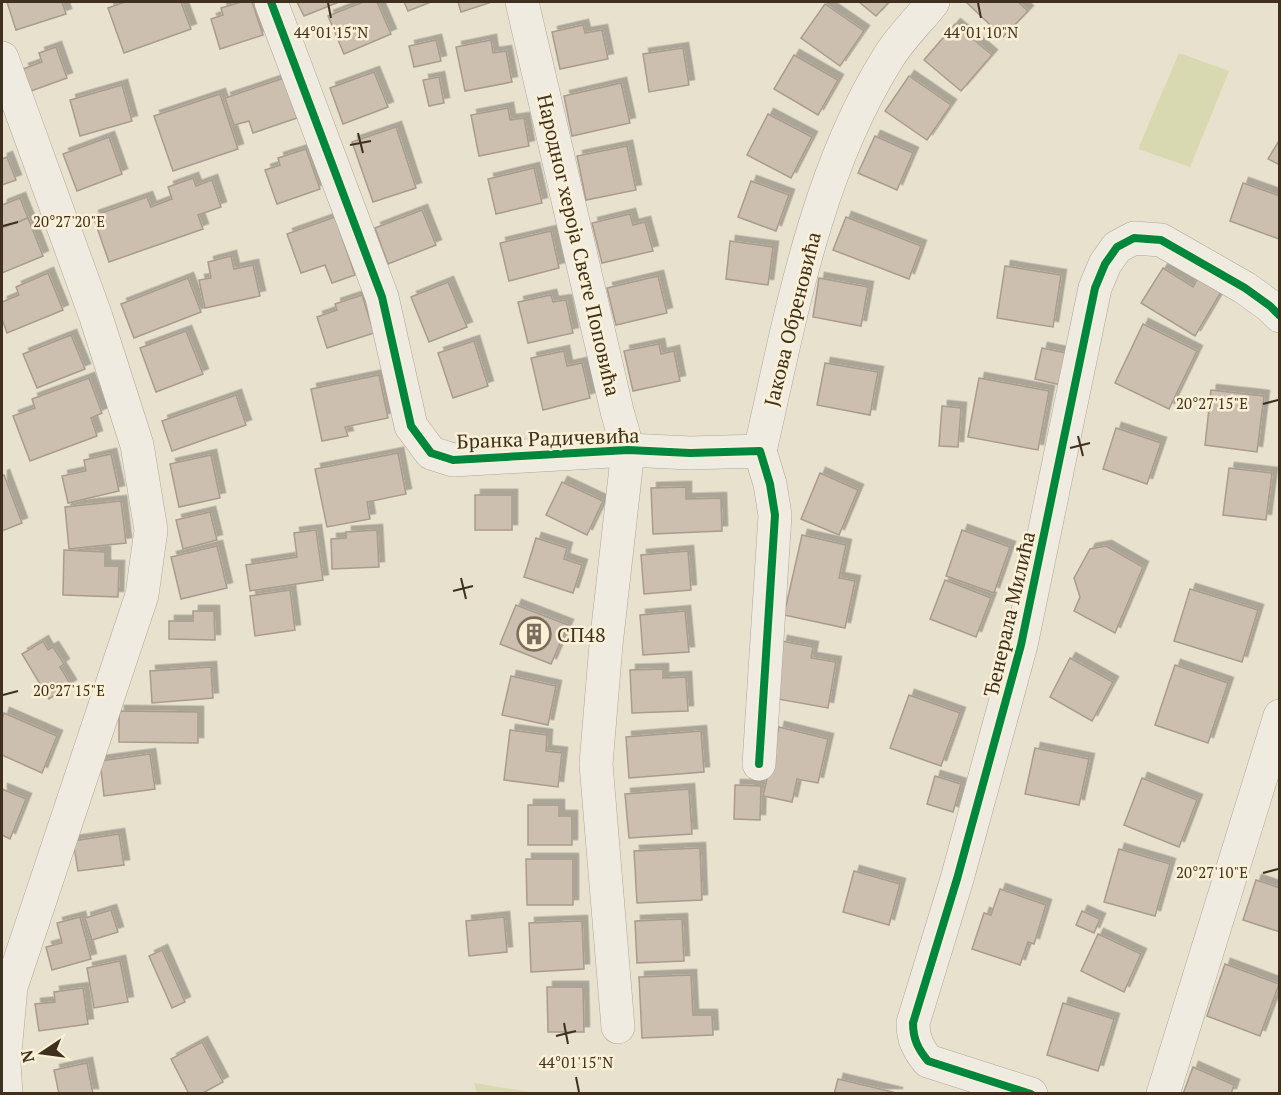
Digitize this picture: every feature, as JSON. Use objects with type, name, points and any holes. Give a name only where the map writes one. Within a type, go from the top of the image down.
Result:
[{"type":"street","name":"Бранка Радичевића","points":[[271,2],[382,297],[411,426],[431,453],[453,460],[628,450],[690,453],[760,451]]},
{"type":"street","name":"Народног хероја Свете Поповића","points":[[522,2],[628,450],[606,645],[596,764],[618,1027]]},
{"type":"street","name":"Јакова Обреновића","points":[[760,451],[802,265],[846,137],[888,57],[933,2]]},
{"type":"street","points":[[2,58],[96,317],[137,445],[151,530],[142,596],[10,987],[4,1063],[6,1094]]},
{"type":"street","name":"Ђенерала Милића","points":[[1031,1094],[928,1061],[913,1036],[913,1023],[957,879],[1021,645],[1095,288],[1105,264],[1117,247],[1134,238],[1161,240],[1245,288],[1280,316]]},
{"type":"street","points":[[759,764],[775,515],[770,484],[760,451]]},
{"type":"street","points":[[1163,1094],[1280,716]]},
{"type":"green space","points":[[1179,53],[1229,71],[1190,167],[1138,149]]},
{"type":"green space","points":[[474,1083],[537,1093],[477,1093]]},
{"type":"building","points":[[7,2],[62,2],[66,14],[16,30]]},
{"type":"building","points":[[125,2],[181,2],[191,29],[124,53],[108,8]]},
{"type":"building","points":[[241,2],[252,2],[263,35],[220,49],[211,19],[223,15],[221,8]]},
{"type":"building","points":[[297,2],[339,2],[304,16]]},
{"type":"building","points":[[363,2],[377,2],[391,34],[344,54],[328,16]]},
{"type":"building","points":[[404,2],[431,2],[408,11]]},
{"type":"building","points":[[458,2],[488,2],[489,3],[461,12]]},
{"type":"building","points":[[859,2],[889,2],[876,16]]},
{"type":"building","points":[[1018,2],[1028,11],[1003,37],[967,3]]},
{"type":"building","points":[[825,4],[864,31],[840,66],[801,38]]},
{"type":"building","points":[[955,24],[992,55],[961,91],[924,60]]},
{"type":"building","points":[[583,25],[585,33],[602,30],[608,59],[560,69],[552,32]]},
{"type":"building","points":[[436,40],[441,61],[414,67],[409,46]]},
{"type":"building","points":[[491,40],[493,53],[506,51],[512,82],[465,91],[456,47]]},
{"type":"building","points":[[56,47],[67,78],[31,91],[23,69],[42,62],[39,53]]},
{"type":"building","points":[[683,48],[689,85],[649,92],[643,54]]},
{"type":"building","points":[[794,55],[838,80],[818,115],[774,89]]},
{"type":"building","points":[[374,72],[388,107],[343,124],[330,88]]},
{"type":"building","points":[[909,76],[951,105],[927,140],[885,111]]},
{"type":"building","points":[[439,77],[444,103],[429,106],[423,80]]},
{"type":"building","points":[[284,78],[297,118],[253,133],[249,121],[234,125],[225,98]]},
{"type":"building","points":[[621,83],[630,123],[572,136],[564,96]]},
{"type":"building","points":[[122,85],[132,121],[80,136],[70,100]]},
{"type":"building","points":[[220,94],[238,149],[173,171],[154,116]]},
{"type":"building","points":[[508,108],[510,120],[524,118],[529,146],[479,156],[471,115]]},
{"type":"building","points":[[768,114],[812,137],[791,178],[747,155]]},
{"type":"building","points":[[396,127],[416,188],[373,202],[352,142]]},
{"type":"building","points":[[875,136],[913,153],[897,190],[858,173]]},
{"type":"building","points":[[109,137],[122,174],[77,191],[63,154]]},
{"type":"building","points":[[1280,139],[1280,165],[1268,159]]},
{"type":"building","points":[[627,146],[636,190],[586,200],[577,156]]},
{"type":"building","points":[[306,149],[320,189],[277,204],[265,170],[280,165],[278,158]]},
{"type":"building","points":[[7,157],[16,180],[2,185],[2,159]]},
{"type":"building","points":[[534,168],[542,203],[496,214],[488,179]]},
{"type":"building","points":[[193,178],[196,186],[212,180],[221,207],[198,215],[203,229],[109,262],[93,216],[147,197],[151,207],[172,199],[168,187]]},
{"type":"building","points":[[751,181],[789,195],[776,231],[738,217]]},
{"type":"building","points":[[1243,183],[1280,196],[1279,239],[1230,221]]},
{"type":"building","points":[[20,198],[28,218],[2,228],[2,205]]},
{"type":"building","points":[[422,210],[436,245],[388,264],[375,228]]},
{"type":"building","points":[[630,214],[633,225],[645,222],[653,251],[602,263],[592,223]]},
{"type":"building","points":[[335,217],[355,275],[332,283],[325,265],[301,273],[287,234]]},
{"type":"building","points":[[846,217],[921,246],[909,279],[833,250]]},
{"type":"building","points":[[28,218],[43,256],[2,273],[2,228]]},
{"type":"building","points":[[551,231],[559,268],[509,281],[500,243]]},
{"type":"building","points":[[730,241],[773,247],[768,285],[726,279]]},
{"type":"building","points":[[231,256],[234,269],[253,265],[260,296],[205,308],[199,280],[211,278],[208,262]]},
{"type":"building","points":[[1005,266],[1061,275],[1053,327],[997,318]]},
{"type":"building","points":[[1163,268],[1193,287],[1198,278],[1221,292],[1195,336],[1141,303]]},
{"type":"building","points":[[48,273],[63,310],[7,333],[2,319],[2,302],[19,295],[16,287]]},
{"type":"building","points":[[658,276],[667,313],[616,325],[607,288]]},
{"type":"building","points":[[188,278],[201,312],[134,338],[121,304]]},
{"type":"building","points":[[819,278],[868,287],[861,326],[813,317]]},
{"type":"building","points":[[448,282],[467,327],[429,342],[411,297]]},
{"type":"building","points":[[362,295],[374,333],[327,348],[317,317],[337,310],[335,304]]},
{"type":"building","points":[[551,295],[553,302],[566,300],[573,333],[528,343],[518,302]]},
{"type":"building","points":[[1143,324],[1197,351],[1169,409],[1115,383]]},
{"type":"building","points":[[186,331],[203,374],[156,392],[140,348]]},
{"type":"building","points":[[71,335],[85,369],[37,388],[23,354]]},
{"type":"building","points":[[474,341],[488,386],[453,398],[438,353]]},
{"type":"building","points":[[659,344],[661,354],[674,351],[680,381],[633,391],[624,351]]},
{"type":"building","points":[[1042,348],[1071,354],[1065,386],[1035,379]]},
{"type":"building","points":[[564,351],[567,366],[582,363],[590,398],[543,410],[531,358]]},
{"type":"building","points":[[825,363],[878,372],[870,415],[817,405]]},
{"type":"building","points":[[379,375],[388,418],[345,427],[348,436],[322,441],[311,389]]},
{"type":"building","points":[[89,378],[102,413],[91,418],[97,436],[30,461],[13,416],[35,408],[32,399]]},
{"type":"building","points":[[979,378],[1049,391],[1038,450],[968,437]]},
{"type":"building","points":[[1211,390],[1264,396],[1257,452],[1205,445]]},
{"type":"building","points":[[236,395],[246,425],[172,451],[162,421]]},
{"type":"building","points":[[942,406],[961,408],[958,447],[939,446]]},
{"type":"building","points":[[1116,428],[1161,443],[1147,484],[1103,469]]},
{"type":"building","points":[[398,453],[406,494],[367,502],[370,519],[327,527],[315,469]]},
{"type":"building","points":[[111,454],[119,491],[68,503],[62,476],[86,471],[84,460]]},
{"type":"building","points":[[211,455],[220,498],[179,507],[170,464]]},
{"type":"building","points":[[1229,468],[1272,473],[1266,520],[1223,515]]},
{"type":"building","points":[[820,473],[858,490],[839,535],[801,519]]},
{"type":"building","points":[[4,475],[22,523],[2,531],[2,476]]},
{"type":"building","points":[[562,482],[603,501],[587,535],[546,515]]},
{"type":"building","points":[[686,487],[686,499],[721,498],[722,531],[653,534],[651,488]]},
{"type":"building","points":[[475,495],[512,495],[512,530],[475,530]]},
{"type":"building","points":[[121,501],[126,543],[69,549],[65,507]]},
{"type":"building","points":[[210,512],[217,540],[183,549],[176,520]]},
{"type":"building","points":[[316,530],[323,580],[250,591],[246,565],[297,557],[294,533]]},
{"type":"building","points":[[377,530],[379,567],[332,569],[331,539],[346,538],[346,532]]},
{"type":"building","points":[[962,530],[1010,547],[994,593],[946,576]]},
{"type":"building","points":[[802,535],[846,545],[839,578],[855,581],[845,628],[784,615]]},
{"type":"building","points":[[536,538],[567,548],[564,559],[582,565],[573,593],[524,577]]},
{"type":"building","points":[[217,546],[227,588],[181,599],[171,557]]},
{"type":"building","points":[[1106,546],[1143,567],[1115,633],[1074,611],[1080,597],[1074,578],[1090,549]]},
{"type":"building","points":[[64,550],[105,552],[105,566],[119,566],[118,597],[63,595]]},
{"type":"building","points":[[688,551],[691,590],[644,594],[641,555]]},
{"type":"building","points":[[945,580],[991,598],[976,637],[930,619]]},
{"type":"building","points":[[1190,589],[1258,610],[1242,662],[1174,641]]},
{"type":"building","points":[[290,590],[295,630],[255,636],[250,596]]},
{"type":"building","name":"СП48","points":[[516,605],[568,625],[551,664],[500,644]]},
{"type":"building","points":[[193,611],[214,611],[215,640],[169,639],[169,621],[193,621]]},
{"type":"building","points":[[685,611],[689,652],[643,655],[640,615]]},
{"type":"building","points":[[43,641],[48,650],[53,647],[64,664],[60,667],[71,685],[49,699],[22,654]]},
{"type":"building","points":[[782,641],[813,647],[811,658],[836,662],[828,708],[772,698]]},
{"type":"building","points":[[1070,658],[1113,682],[1092,721],[1050,697]]},
{"type":"building","points":[[1175,665],[1228,683],[1208,743],[1155,725]]},
{"type":"building","points":[[211,667],[213,698],[152,703],[150,671]]},
{"type":"building","points":[[663,669],[663,678],[686,677],[688,711],[632,713],[630,670]]},
{"type":"building","points":[[511,676],[556,686],[548,725],[502,715]]},
{"type":"building","points":[[909,695],[960,713],[941,766],[890,748]]},
{"type":"building","points":[[119,711],[198,712],[198,743],[119,742]]},
{"type":"building","points":[[4,713],[57,736],[42,773],[2,755]]},
{"type":"building","points":[[779,727],[828,739],[818,783],[797,779],[792,802],[763,796]]},
{"type":"building","points":[[510,730],[547,735],[546,751],[562,753],[558,787],[504,780]]},
{"type":"building","points":[[701,731],[704,772],[629,778],[626,737]]},
{"type":"building","points":[[1035,748],[1089,759],[1079,805],[1025,794]]},
{"type":"building","points":[[150,754],[155,789],[104,796],[100,761]]},
{"type":"building","points":[[935,776],[961,784],[953,812],[927,804]]},
{"type":"building","points":[[1142,778],[1197,800],[1179,847],[1124,825]]},
{"type":"building","points":[[735,785],[761,786],[760,820],[734,819]]},
{"type":"building","points":[[2,789],[26,799],[10,839],[2,835]]},
{"type":"building","points":[[689,789],[692,834],[629,838],[625,794]]},
{"type":"building","points":[[528,805],[559,805],[559,816],[572,816],[572,845],[528,845]]},
{"type":"building","points":[[119,834],[124,865],[78,871],[73,841]]},
{"type":"building","points":[[700,848],[702,900],[637,903],[634,851]]},
{"type":"building","points":[[1119,849],[1170,864],[1155,916],[1104,902]]},
{"type":"building","points":[[526,859],[573,859],[573,905],[527,905]]},
{"type":"building","points":[[854,871],[900,884],[889,925],[843,912]]},
{"type":"building","points":[[1256,880],[1280,888],[1280,932],[1243,920]]},
{"type":"building","points":[[1000,889],[1046,905],[1034,944],[1028,942],[1020,965],[972,949],[984,913],[991,915]]},
{"type":"building","points":[[111,910],[118,932],[92,940],[85,918]]},
{"type":"building","points":[[1082,911],[1100,919],[1094,933],[1076,925]]},
{"type":"building","points":[[80,917],[91,959],[52,970],[46,947],[62,943],[57,923]]},
{"type":"building","points":[[504,917],[507,952],[469,956],[466,921]]},
{"type":"building","points":[[682,919],[684,961],[637,963],[635,921]]},
{"type":"building","points":[[582,921],[584,969],[531,972],[529,923]]},
{"type":"building","points":[[1098,934],[1141,954],[1124,992],[1081,971]]},
{"type":"building","points":[[162,950],[185,1002],[172,1008],[149,956]]},
{"type":"building","points":[[120,961],[128,1002],[94,1008],[87,968]]},
{"type":"building","points":[[1225,964],[1279,984],[1260,1036],[1207,1016]]},
{"type":"building","points":[[691,975],[693,1015],[712,1015],[713,1035],[642,1038],[639,977]]},
{"type":"building","points":[[547,987],[583,987],[584,1032],[548,1032]]},
{"type":"building","points":[[83,988],[88,1024],[39,1031],[35,1004],[55,1002],[54,992]]},
{"type":"building","points":[[1063,1003],[1114,1019],[1098,1071],[1047,1055]]},
{"type":"building","points":[[202,1042],[223,1082],[201,1094],[189,1094],[171,1059]]},
{"type":"building","points":[[87,1063],[93,1094],[59,1094],[54,1070]]},
{"type":"building","points":[[1193,1067],[1234,1085],[1231,1094],[1183,1094]]},
{"type":"building","points":[[838,1079],[897,1093],[897,1094],[834,1094]]},
{"type":"cycle path","points":[[271,2],[382,297],[411,426],[431,453],[453,460],[628,450],[690,453],[760,451],[770,484],[775,515],[759,764]]},
{"type":"cycle path","points":[[1031,1094],[928,1061],[917,1044],[913,1023],[957,879],[1021,645],[1095,288],[1105,264],[1117,247],[1134,238],[1161,240],[1245,288],[1280,316]]},
{"type":"place","name":"СП48","points":[[534,634]]}]
